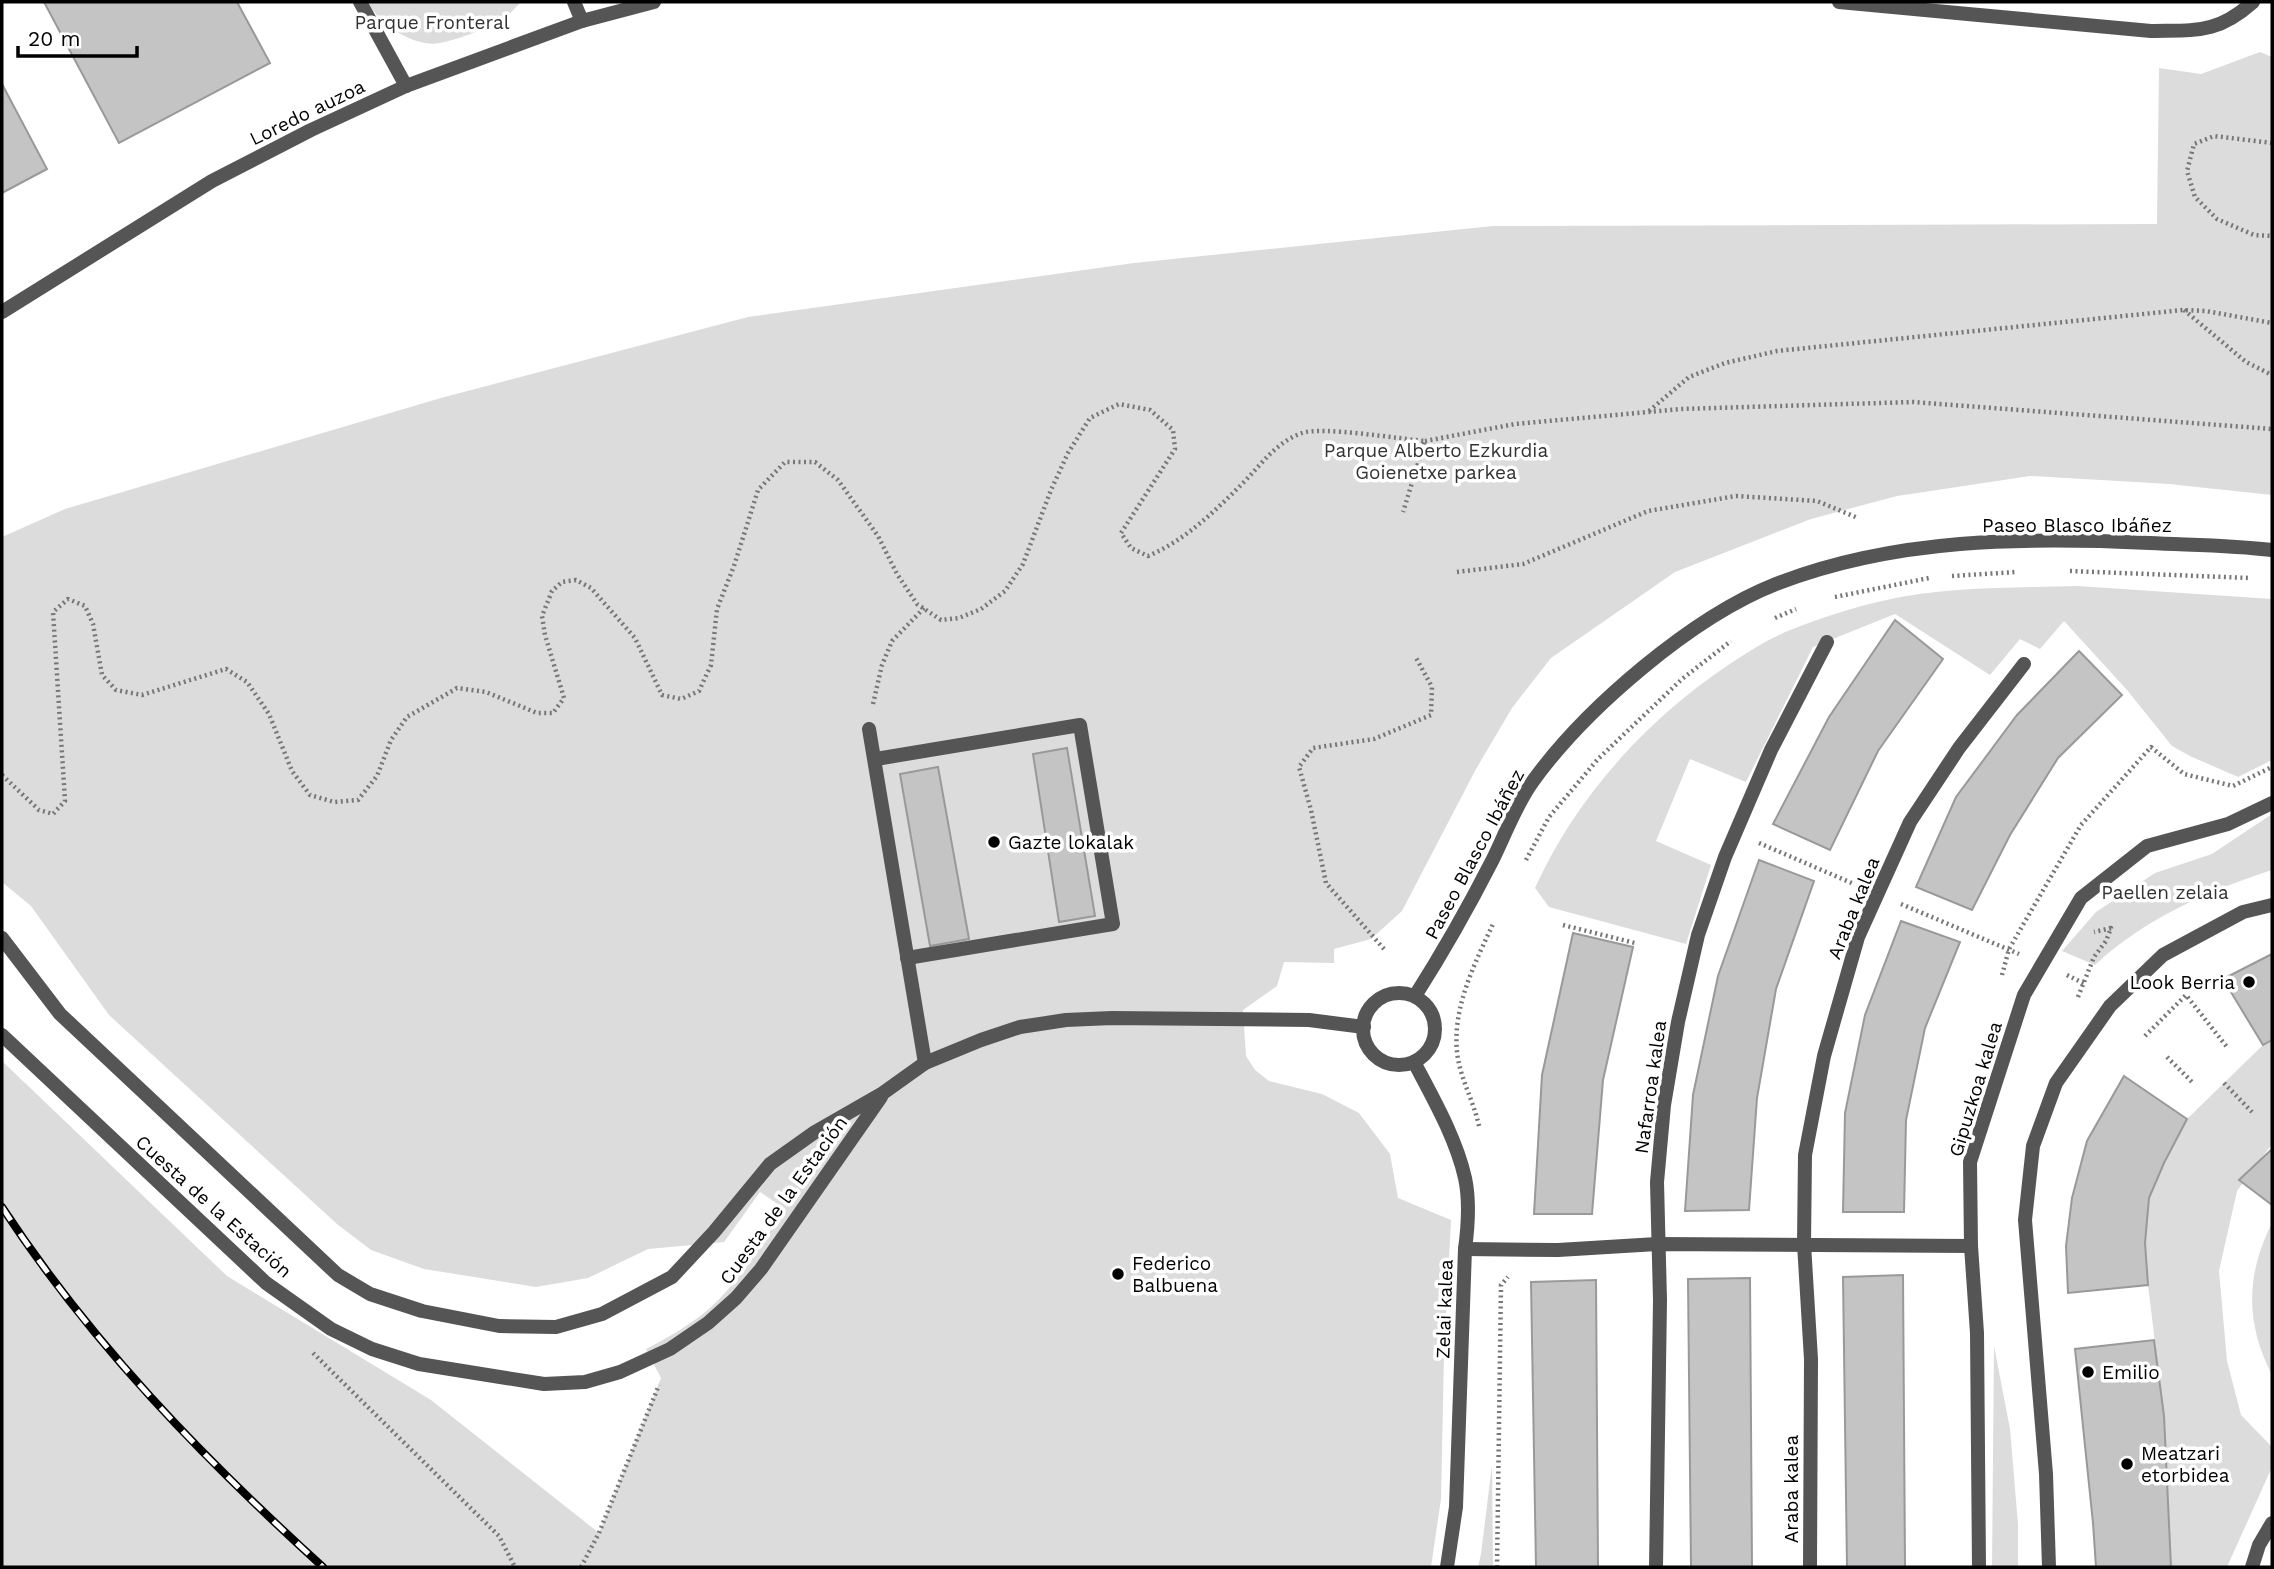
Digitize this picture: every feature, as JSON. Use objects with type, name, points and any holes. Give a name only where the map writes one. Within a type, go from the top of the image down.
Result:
[{"type":"street","points":[[360,2],[405,86]]},
{"type":"street","points":[[574,2],[582,21]]},
{"type":"street","name":"Loredo auzoa","points":[[2,312],[212,181],[311,130],[405,86],[582,21],[654,2]]},
{"type":"street","points":[[1839,2],[2151,31],[2201,30],[2233,19],[2253,2]]},
{"type":"street","name":"Paseo Blasco Ibáñez","points":[[1415,996],[1442,954],[1532,783],[1571,734],[1636,673],[1711,618],[1742,601],[1774,585],[1840,564],[1910,550],[2004,540],[2109,541],[2272,550]]},
{"type":"street","name":"Nafarroa kalea","points":[[1656,1567],[1660,1300],[1657,1182],[1664,1105],[1678,1022],[1698,934],[1735,833],[1771,750],[1827,642]]},
{"type":"street","name":"Araba kalea","points":[[1810,1567],[1811,1359],[1804,1244],[1805,1155],[1824,1056],[1858,937],[1910,822],[1959,748],[2024,664]]},
{"type":"street","points":[[876,759],[1080,725],[1113,924],[908,958]]},
{"type":"street","points":[[869,729],[925,1063]]},
{"type":"street","name":"Gipuzkoa kalea","points":[[1979,1567],[1977,1333],[1970,1162],[2024,995],[2081,898],[2147,846],[2228,824],[2272,803]]},
{"type":"street","points":[[2049,1567],[2046,1474],[2025,1220],[2033,1146],[2056,1083],[2110,1006],[2163,955],[2243,912],[2272,905]]},
{"type":"street","name":"Cuesta de la Estación","points":[[2,938],[60,1014],[338,1275],[370,1294],[422,1311],[499,1326],[555,1327],[602,1314],[673,1277],[770,1164],[816,1132],[884,1093],[925,1063],[981,1040],[1020,1027],[1066,1020],[1112,1018],[1309,1020],[1364,1027]]},
{"type":"street","points":[[1404,993],[1415,996],[1425,1003],[1436,1023],[1431,1046],[1414,1062],[1397,1064],[1379,1059],[1367,1045],[1364,1027],[1372,1005],[1381,998],[1404,993]]},
{"type":"street","name":"Cuesta de la Estación","points":[[2,1035],[266,1283],[331,1329],[372,1349],[419,1364],[544,1384],[585,1382],[620,1371],[670,1349],[708,1323],[736,1298],[761,1269],[884,1093]]},
{"type":"street","name":"Zelai kalea","points":[[1414,1062],[1454,1146],[1466,1180],[1468,1222],[1456,1507],[1447,1567]]},
{"type":"street","points":[[1465,1250],[1558,1250],[1657,1244],[1972,1246]]},
{"type":"street","points":[[2252,1567],[2259,1545],[2272,1524]]},
{"type":"path","points":[[2272,143],[2214,136],[2194,144],[2187,171],[2195,197],[2217,219],[2254,235],[2272,236]]},
{"type":"path","points":[[1648,412],[1689,377],[1725,363],[1777,351],[2183,310],[2206,310],[2272,323]]},
{"type":"path","points":[[2183,310],[2246,362],[2272,375]]},
{"type":"path","points":[[2,775],[39,810],[53,814],[65,801],[53,612],[68,599],[85,606],[93,624],[102,675],[116,690],[142,695],[226,669],[247,682],[269,714],[292,771],[310,795],[334,802],[358,800],[377,776],[391,740],[407,717],[457,688],[486,692],[537,713],[553,713],[564,698],[542,616],[552,591],[562,582],[576,580],[591,588],[635,638],[662,695],[681,699],[699,691],[711,666],[717,609],[758,490],[785,462],[815,462],[838,480],[878,536],[897,574],[918,604],[941,620],[959,618],[981,609],[1004,591],[1023,565],[1068,453],[1090,418],[1119,404],[1150,410],[1172,430],[1175,449],[1121,533],[1131,548],[1147,556],[1162,550],[1199,525],[1246,480],[1272,450],[1304,432],[1426,441],[1515,424],[1681,409],[1913,402],[2272,429]]},
{"type":"path","points":[[1403,512],[1426,441]]},
{"type":"path","points":[[1457,572],[1523,564],[1648,511],[1736,496],[1817,501],[1858,518]]},
{"type":"path","points":[[869,729],[883,665],[892,641],[924,608]]},
{"type":"path","points":[[1384,949],[1326,883],[1299,767],[1313,748],[1374,739],[1431,715],[1432,687],[1415,656]]},
{"type":"path","points":[[1735,833],[2009,950]]},
{"type":"path","points":[[1563,925],[1635,943]]},
{"type":"path","points":[[2145,1036],[2186,995],[2227,1047]]},
{"type":"path","points":[[2167,1057],[2192,1082]]},
{"type":"path","points":[[2224,1083],[2252,1112]]},
{"type":"path","points":[[1497,1567],[1501,1285],[1514,1269]]},
{"type":"path","points":[[581,1567],[600,1534],[661,1378],[650,1358]]},
{"type":"green space","name":"Parque Fronteral","points":[[368,2],[521,2],[506,17],[492,25],[455,39],[430,44],[398,33],[380,18]]},
{"type":"green space","name":"Parque Alberto Ezkurdia Goienetxe parkea","points":[[2260,52],[2272,57],[2272,495],[2169,484],[2030,476],[1897,496],[1811,519],[1675,572],[1551,658],[1512,708],[1476,769],[1402,911],[1371,939],[1334,949],[1334,963],[1284,962],[1277,986],[1243,1010],[1246,1056],[1255,1070],[1269,1081],[1322,1094],[1359,1113],[1390,1154],[1398,1198],[1451,1220],[1444,1355],[1441,1499],[1431,1567],[2,1567],[2,1061],[227,1276],[431,1400],[599,1533],[661,1378],[646,1349],[687,1325],[721,1297],[750,1261],[785,1209],[760,1192],[724,1242],[648,1249],[588,1278],[536,1287],[424,1269],[371,1250],[337,1224],[109,1015],[31,906],[2,882],[2,537],[65,509],[441,398],[748,317],[1134,263],[1493,226],[2157,224],[2159,68],[2201,74]]},
{"type":"green space","points":[[2077,586],[2272,599],[2272,760],[2238,777],[2172,746],[2127,690],[2064,621],[2040,649],[2020,639],[1990,675],[1895,614],[1813,647],[1746,782],[1690,759],[1656,841],[1711,865],[1686,944],[1549,907],[1535,888],[1577,813],[1632,747],[1662,716],[1696,689],[1767,641],[1792,629],[1839,613],[1906,596],[1979,589]]},
{"type":"green space","name":"Paellen zelaia","points":[[2272,814],[2272,870],[2224,887],[2178,908],[2134,934],[2095,965],[2062,951],[2096,912],[2155,873],[2212,854]]},
{"type":"green space","points":[[2272,1040],[2272,1144],[2237,1191],[2219,1271],[2227,1361],[2241,1415],[2272,1447],[2272,1467],[2227,1567],[2171,1567],[2164,1416],[2145,1243],[2149,1198],[2187,1119],[2263,1045]]},
{"type":"green space","points":[[2272,1223],[2272,1375],[2257,1336],[2252,1299],[2257,1261]]},
{"type":"green space","points":[[1994,1346],[2010,1429],[2018,1524],[2018,1567],[1992,1567]]},
{"type":"green space","points":[[1492,1465],[1493,1567],[1478,1567],[1481,1554]]},
{"type":"building","points":[[44,2],[237,2],[270,63],[119,143]]},
{"type":"building","points":[[2,84],[47,169],[2,193]]},
{"type":"building","points":[[1895,620],[1943,659],[1878,751],[1830,850],[1773,824],[1829,717]]},
{"type":"building","points":[[2079,651],[2122,695],[2058,758],[2010,835],[1972,910],[1916,887],[1956,797],[2017,715]]},
{"type":"building","points":[[1067,748],[1095,916],[1059,922],[1033,754]]},
{"type":"building","points":[[938,767],[969,939],[930,946],[900,774]]},
{"type":"building","points":[[1759,860],[1814,881],[1776,989],[1757,1098],[1749,1210],[1685,1211],[1693,1095],[1718,976]]},
{"type":"building","points":[[1901,921],[1960,942],[1925,1028],[1906,1120],[1904,1212],[1843,1212],[1845,1113],[1865,1015]]},
{"type":"building","points":[[1573,933],[1633,947],[1603,1080],[1592,1214],[1534,1214],[1542,1075]]},
{"type":"building","points":[[2272,954],[2272,1040],[2263,1045],[2223,979]]},
{"type":"building","points":[[2124,1076],[2187,1119],[2149,1198],[2145,1243],[2148,1285],[2068,1293],[2066,1246],[2072,1198],[2087,1141]]},
{"type":"building","points":[[2272,1149],[2272,1205],[2239,1180]]},
{"type":"building","points":[[1903,1275],[1905,1567],[1847,1567],[1843,1277]]},
{"type":"building","points":[[1750,1278],[1752,1567],[1691,1567],[1688,1279]]},
{"type":"building","points":[[1596,1280],[1598,1567],[1536,1567],[1531,1282]]},
{"type":"building","name":"Meatzari etorbidea","points":[[2154,1340],[2164,1416],[2171,1567],[2096,1567],[2075,1349]]},
{"type":"railway","points":[[2,1207],[73,1305],[151,1397],[235,1484],[323,1567]]},
{"type":"place","name":"Gazte lokalak","points":[[994,842]]},
{"type":"place","name":"Look Berria","points":[[2249,982]]},
{"type":"place","name":"Federico Balbuena","points":[[1118,1274]]},
{"type":"place","name":"Emilio","points":[[2088,1372]]},
{"type":"place","name":"Meatzari etorbidea","points":[[2127,1464]]}]
